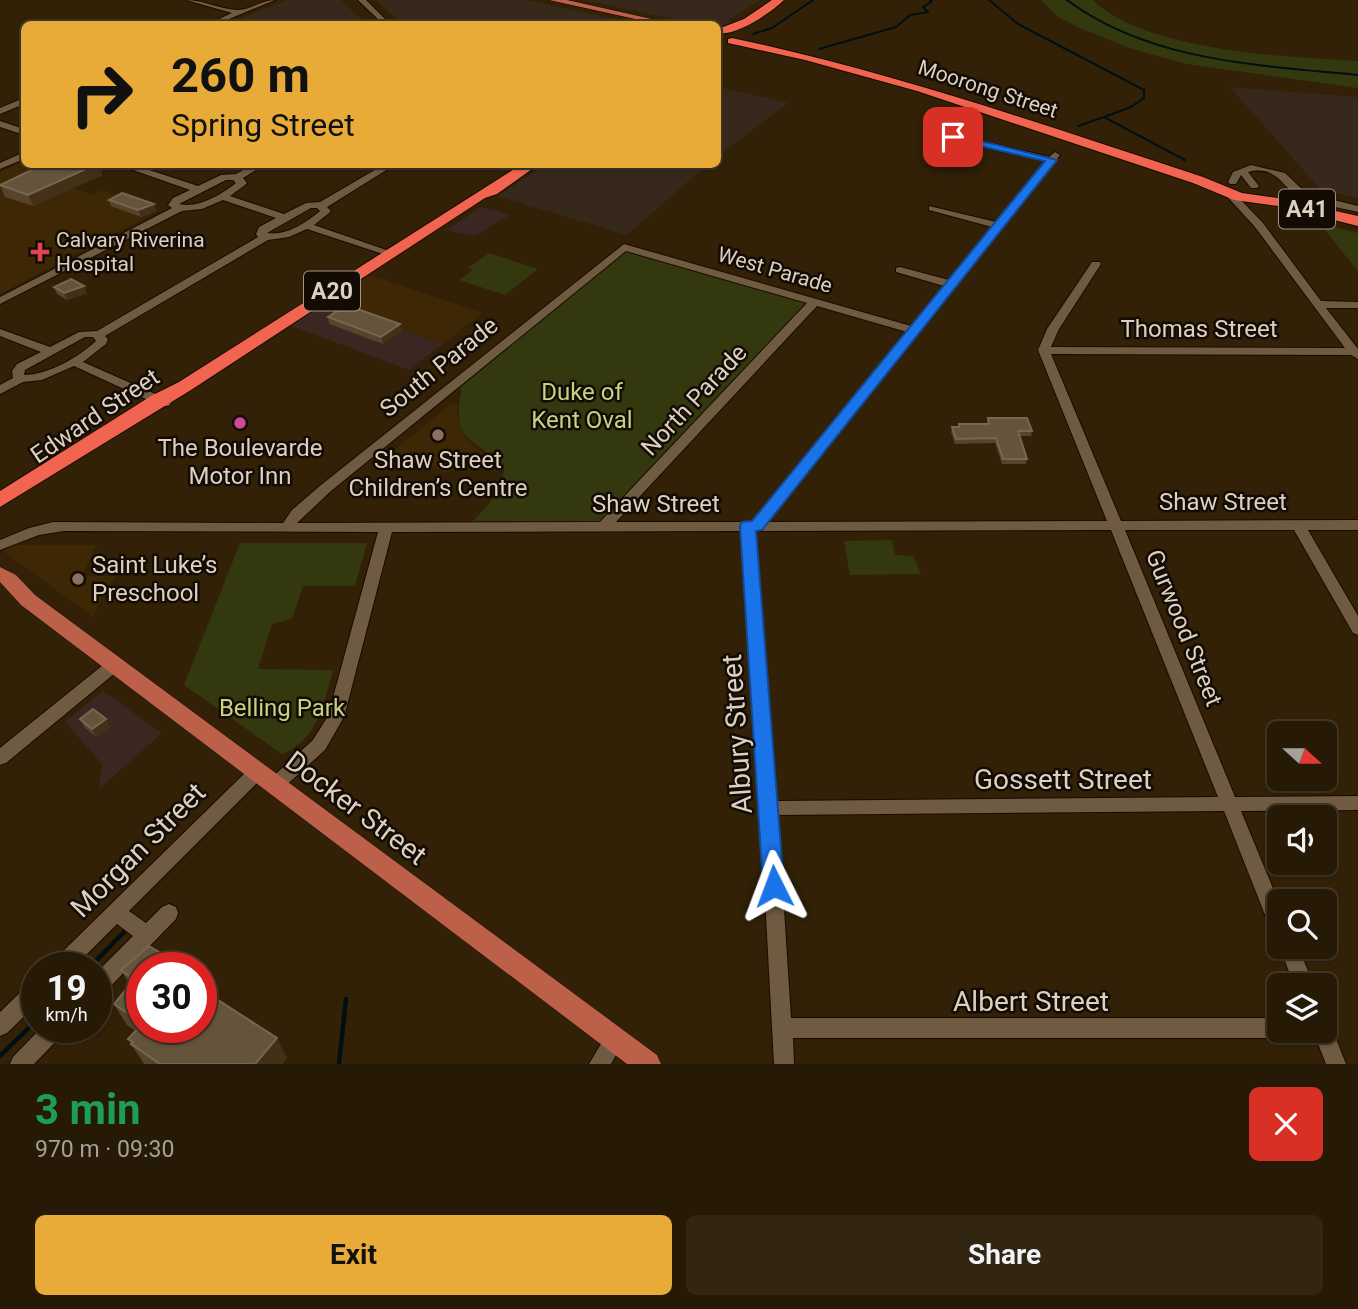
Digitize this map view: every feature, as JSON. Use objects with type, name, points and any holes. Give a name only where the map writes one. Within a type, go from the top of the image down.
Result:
[{"type":"highway","points":[[725,37],[779,0]]},
{"type":"highway","name":"Moorong Street","points":[[725,37],[921,88],[1232,184]]},
{"type":"highway","points":[[500,179],[505,168]]},
{"type":"highway","name":"Edward Street","points":[[0,500],[185,386],[480,195],[516,168]]},
{"type":"highway","name":"Edward Street","points":[[480,195],[492,191],[526,168]]},
{"type":"highway","name":"A41","points":[[1232,184],[1358,219]]},
{"type":"highway","name":"Edward Street","points":[[0,512],[161,401]]},
{"type":"main road","points":[[554,0],[654,21]]},
{"type":"main road","name":"Docker Street","points":[[0,573],[28,600],[648,1064]]},
{"type":"main road","name":"Docker Street","points":[[0,588],[28,600]]},
{"type":"street","points":[[190,0],[240,13]]},
{"type":"street","points":[[220,21],[271,0]]},
{"type":"street","points":[[362,0],[384,21]]},
{"type":"street","points":[[0,111],[21,102]]},
{"type":"street","points":[[0,124],[21,131]]},
{"type":"street","points":[[752,526],[915,331],[1053,157],[953,137]]},
{"type":"street","points":[[952,164],[972,142]]},
{"type":"street","points":[[0,166],[21,155]]},
{"type":"street","points":[[136,168],[197,189]]},
{"type":"street","points":[[178,209],[173,202],[197,189],[218,178],[238,177],[255,168]]},
{"type":"street","points":[[265,237],[261,234],[263,229],[304,206],[321,206],[385,168]]},
{"type":"street","name":"Moorong Street","points":[[1232,184],[1258,168],[1275,172],[1296,191],[1306,196],[1358,209]]},
{"type":"street","points":[[0,301],[178,209],[200,207],[240,185],[242,180],[238,177]]},
{"type":"street","points":[[1232,184],[1255,192],[1259,225]]},
{"type":"street","points":[[1232,184],[1259,225],[1356,355]]},
{"type":"street","points":[[220,196],[283,218]]},
{"type":"street","points":[[20,378],[17,374],[21,367],[77,335],[98,335],[265,237],[282,237],[304,225],[324,213],[325,208],[321,206]]},
{"type":"street","points":[[932,208],[999,225]]},
{"type":"street","points":[[304,225],[390,253]]},
{"type":"street","name":"West Parade","points":[[624,247],[915,331]]},
{"type":"street","name":"South Parade","points":[[287,527],[296,513],[326,488],[624,247]]},
{"type":"street","points":[[1044,350],[1053,329],[1096,264]]},
{"type":"street","points":[[900,270],[951,284]]},
{"type":"street","name":"North Parade","points":[[603,527],[815,302]]},
{"type":"street","points":[[1318,304],[1358,305]]},
{"type":"street","points":[[0,332],[49,351]]},
{"type":"street","points":[[0,390],[20,378],[41,378],[72,361],[99,345],[102,338],[98,335]]},
{"type":"street","name":"Thomas Street","points":[[1044,350],[1356,355]]},
{"type":"street","name":"Gurwood Street","points":[[1044,350],[1267,897]]},
{"type":"street","points":[[72,361],[161,401]]},
{"type":"street","name":"Shaw Street","points":[[0,545],[60,524],[90,528],[1358,525]]},
{"type":"street","points":[[1298,525],[1358,629]]},
{"type":"street","name":"Albury Street","points":[[752,526],[785,1064]]},
{"type":"street","name":"Morgan Street","points":[[75,952],[116,912],[266,778],[319,745],[332,726],[386,528]]},
{"type":"street","points":[[0,758],[114,665]]},
{"type":"street","name":"Gossett Street","points":[[769,808],[1358,803]]},
{"type":"street","points":[[116,912],[147,935]]},
{"type":"street","points":[[112,970],[169,913]]},
{"type":"street","points":[[0,1026],[21,1006]]},
{"type":"street","name":"Albert Street","points":[[783,1028],[1267,1028]]},
{"type":"street","points":[[599,1064],[615,1039]]},
{"type":"street","points":[[20,1064],[40,1043]]},
{"type":"street","points":[[1328,1043],[1336,1064]]},
{"type":"shaded area","points":[[287,0],[341,0],[363,21],[234,21]]},
{"type":"shaded area","points":[[376,0],[526,0],[625,21],[399,21]]},
{"type":"shaded area","points":[[583,0],[760,0],[728,20],[732,22],[721,27],[721,21],[684,21]]},
{"type":"shaded area","points":[[1230,87],[1358,97],[1358,198],[1321,190]]},
{"type":"shaded area","points":[[721,88],[788,103],[721,154]]},
{"type":"shaded area","name":"Calvary Riverina Hospital","points":[[21,162],[21,168],[37,168],[51,173],[43,177],[92,195],[102,190],[160,210],[0,294],[0,172]]},
{"type":"shaded area","points":[[541,168],[704,168],[627,235],[497,196]]},
{"type":"shaded area","points":[[481,207],[510,215],[475,236],[446,230]]},
{"type":"shaded area","points":[[365,273],[482,313],[443,344],[321,300]]},
{"type":"shaded area","points":[[321,300],[443,344],[409,370],[284,323]]},
{"type":"shaded area","name":"Shaw Street Children’s Centre","points":[[451,404],[458,404],[457,415],[467,440],[485,455],[446,473],[392,452]]},
{"type":"shaded area","name":"Saint Luke’s Preschool","points":[[11,545],[97,545],[82,576],[116,576],[111,586],[107,586],[93,617],[4,552]]},
{"type":"shaded area","points":[[103,691],[162,733],[99,789],[102,764],[65,722]]},
{"type":"green space","points":[[1041,0],[1093,0],[1116,17],[1181,41],[1256,53],[1358,61],[1358,88],[1186,64],[1132,49],[1080,28],[1058,17]]},
{"type":"green space","points":[[1320,224],[1358,233],[1358,271]]},
{"type":"green space","name":"Duke of Kent Oval","points":[[624,247],[815,302],[603,527],[470,524],[498,491],[504,466],[464,433],[459,413],[462,391],[455,383]]},
{"type":"green space","points":[[489,253],[538,269],[505,295],[459,280],[473,270],[468,268]]},
{"type":"green space","points":[[892,540],[895,555],[913,556],[921,574],[850,575],[844,541]]},
{"type":"green space","name":"Belling Park","points":[[240,543],[367,543],[355,586],[303,586],[292,619],[272,624],[258,669],[333,670],[322,708],[312,730],[282,754],[184,685]]},
{"type":"building","points":[[36,168],[88,168],[28,195],[0,185]]},
{"type":"building","points":[[122,193],[154,204],[138,210],[109,200]]},
{"type":"building","points":[[71,279],[84,286],[64,293],[54,287]]},
{"type":"building","points":[[346,305],[400,324],[381,337],[328,317]]},
{"type":"building","points":[[988,418],[1027,418],[1032,431],[1018,431],[1027,459],[1003,459],[996,438],[956,439],[952,427],[959,427],[959,424],[989,424]]},
{"type":"building","points":[[93,709],[106,719],[92,729],[80,719]]},
{"type":"building","points":[[149,946],[159,952],[142,952]]},
{"type":"building","points":[[126,990],[126,1012],[114,1004]]},
{"type":"building","points":[[217,999],[277,1038],[255,1064],[160,1064],[131,1044],[217,1043]]},
{"type":"waterway","points":[[753,34],[772,28],[813,0]]},
{"type":"waterway","points":[[819,49],[896,27],[910,15],[928,12],[923,7],[932,1],[930,0]]},
{"type":"waterway","points":[[989,0],[1018,24],[1144,90],[1144,98],[1131,107],[1104,117]]},
{"type":"waterway","points":[[1067,0],[1099,21],[1169,48],[1244,63],[1358,75]]},
{"type":"waterway","points":[[1078,126],[1104,117]]},
{"type":"waterway","points":[[1104,117],[1185,160]]},
{"type":"waterway","points":[[105,952],[125,931]]},
{"type":"waterway","points":[[339,1064],[346,999]]},
{"type":"waterway","points":[[0,1056],[21,1036]]},
{"type":"place","name":"Calvary Riverina Hospital","points":[[40,252]]},
{"type":"place","name":"The Boulevarde Motor Inn","points":[[240,423]]},
{"type":"place","name":"Shaw Street Children’s Centre","points":[[438,435]]},
{"type":"place","name":"Saint Luke’s Preschool","points":[[78,579]]},
{"type":"route","points":[[774,886],[748,526],[757,526],[1052,160],[953,137]]}]
